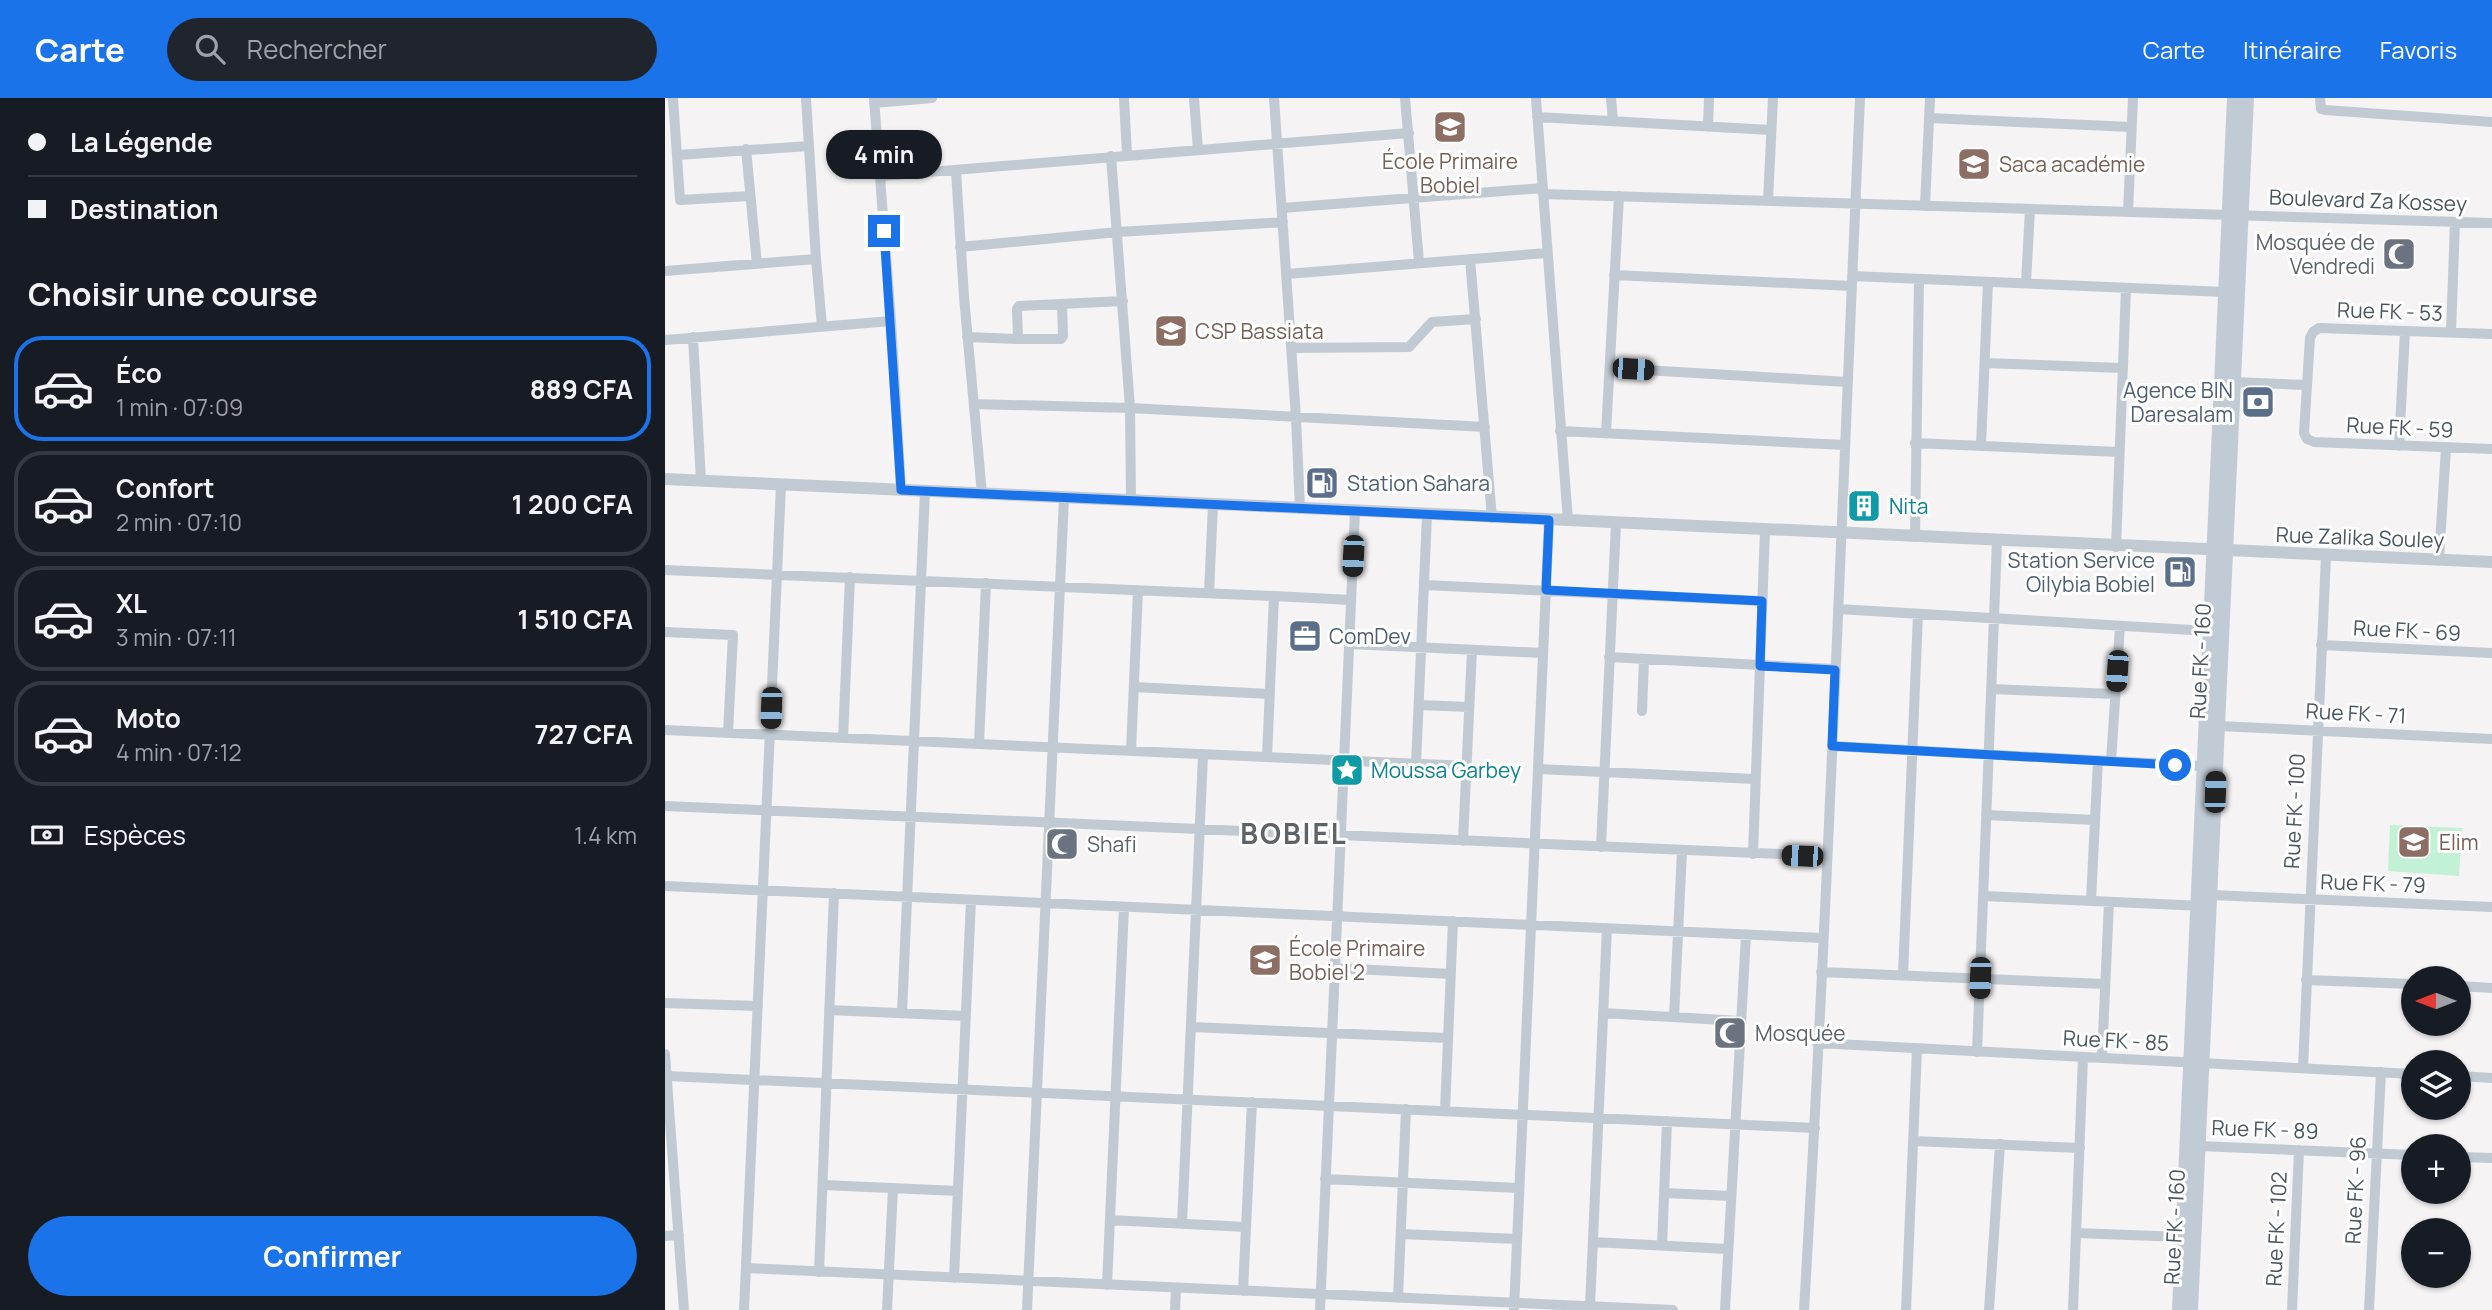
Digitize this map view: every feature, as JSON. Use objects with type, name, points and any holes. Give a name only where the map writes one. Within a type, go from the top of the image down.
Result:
[{"type":"main road","name":"Rue FK - 160","points":[[2206,902],[2203,766],[2209,631],[2234,382],[2234,98]]},
{"type":"main road","name":"Rue FK - 160","points":[[2179,1310],[2218,726],[2225,292],[2236,215],[2247,98]]},
{"type":"main road","name":"Rue FK - 160","points":[[2191,1310],[2199,1146],[2196,1063]]},
{"type":"street","points":[[673,98],[680,200],[750,196]]},
{"type":"street","points":[[806,98],[823,327]]},
{"type":"street","points":[[901,490],[874,101],[932,98]]},
{"type":"street","points":[[1124,98],[1127,155]]},
{"type":"street","points":[[1194,98],[1198,150]]},
{"type":"street","points":[[1274,98],[1292,348],[1300,509]]},
{"type":"street","points":[[1405,98],[1419,262]]},
{"type":"street","points":[[1536,98],[1568,521]]},
{"type":"street","points":[[1611,98],[1613,121]]},
{"type":"street","points":[[1708,127],[1709,98]]},
{"type":"street","points":[[1768,201],[1773,98]]},
{"type":"street","points":[[1804,1310],[1843,534],[1860,98]]},
{"type":"street","points":[[1925,206],[1930,98]]},
{"type":"street","points":[[2128,212],[2133,98]]},
{"type":"street","points":[[2320,103],[2492,122]]},
{"type":"street","points":[[1537,117],[1771,130]]},
{"type":"street","points":[[1929,118],[2131,127]]},
{"type":"street","points":[[880,176],[1409,133]]},
{"type":"street","points":[[678,155],[809,146]]},
{"type":"street","points":[[745,149],[757,264]]},
{"type":"street","points":[[1111,156],[1130,408],[1131,501]]},
{"type":"street","points":[[956,171],[967,337],[982,494]]},
{"type":"street","name":"Boulevard Za Kossey","points":[[1282,208],[1414,197],[1543,191],[1619,197],[2492,223]]},
{"type":"street","points":[[1606,433],[1619,197]]},
{"type":"street","points":[[2026,284],[2030,209]]},
{"type":"street","points":[[960,247],[1118,232],[1283,222]]},
{"type":"street","points":[[2451,332],[2455,222]]},
{"type":"street","points":[[1287,274],[1547,253]]},
{"type":"street","points":[[665,271],[816,259]]},
{"type":"street","points":[[1471,259],[1492,517]]},
{"type":"street","points":[[1614,275],[1852,281],[1919,279],[2225,292]]},
{"type":"street","points":[[1915,537],[1919,279]]},
{"type":"street","points":[[1981,446],[1988,282]]},
{"type":"street","points":[[2116,547],[2126,288]]},
{"type":"street","points":[[1018,339],[1017,307],[1123,301]]},
{"type":"street","points":[[967,337],[1061,339],[1062,304]]},
{"type":"street","points":[[1292,348],[1409,347],[1432,322],[1476,319]]},
{"type":"street","points":[[665,340],[891,321]]},
{"type":"street","name":"Rue FK - 53","points":[[2307,439],[2304,433],[2310,338],[2319,328],[2492,334]]},
{"type":"street","points":[[2399,446],[2406,331]]},
{"type":"street","points":[[693,337],[702,481]]},
{"type":"street","points":[[1985,363],[2122,368]]},
{"type":"street","points":[[1610,368],[1848,382]]},
{"type":"street","points":[[2234,382],[2307,385]]},
{"type":"street","points":[[974,404],[1130,408],[1485,427]]},
{"type":"street","points":[[1560,431],[1845,445]]},
{"type":"street","name":"Rue FK - 59","points":[[2307,439],[2314,442],[2492,449]]},
{"type":"street","points":[[1915,443],[2119,452]]},
{"type":"street","points":[[2439,559],[2446,449]]},
{"type":"street","name":"Rue Zalika Souley","points":[[665,479],[2492,562]]},
{"type":"street","points":[[744,1310],[781,485]]},
{"type":"street","points":[[902,1013],[925,491]]},
{"type":"street","points":[[1027,1310],[1064,498]]},
{"type":"street","points":[[1209,593],[1213,505]]},
{"type":"street","points":[[1319,1310],[1355,511]]},
{"type":"street","points":[[1416,764],[1427,514]]},
{"type":"street","points":[[1514,1306],[1549,520]]},
{"type":"street","points":[[1601,847],[1616,523]]},
{"type":"street","points":[[1753,854],[1765,530]]},
{"type":"street","points":[[1977,1052],[1997,541]]},
{"type":"street","name":"Rue FK - 100","points":[[2303,1068],[2326,556]]},
{"type":"street","points":[[665,570],[1351,600]]},
{"type":"street","points":[[843,738],[850,577]]},
{"type":"street","points":[[979,744],[986,583]]},
{"type":"street","points":[[1424,585],[1762,601]]},
{"type":"street","points":[[1131,751],[1138,590]]},
{"type":"street","points":[[1267,757],[1274,596]]},
{"type":"street","points":[[1838,609],[2209,631]]},
{"type":"street","points":[[1903,975],[1918,614]]},
{"type":"street","points":[[2111,761],[2120,626]]},
{"type":"street","points":[[665,632],[733,635],[728,733]]},
{"type":"street","points":[[1349,644],[1543,653]]},
{"type":"street","name":"Rue FK - 69","points":[[2321,645],[2492,653]]},
{"type":"street","points":[[1463,841],[1472,650]]},
{"type":"street","points":[[1609,657],[1835,670]]},
{"type":"street","points":[[1642,711],[1644,659]]},
{"type":"street","points":[[1134,687],[1270,694]]},
{"type":"street","points":[[1991,689],[2115,694]]},
{"type":"street","points":[[1419,705],[1469,708]]},
{"type":"street","name":"Rue FK - 71","points":[[2218,726],[2492,739]]},
{"type":"street","points":[[665,730],[1467,766]]},
{"type":"street","points":[[1832,746],[2203,766]]},
{"type":"street","points":[[1182,1224],[1203,754]]},
{"type":"street","points":[[2091,901],[2098,760]]},
{"type":"street","points":[[1538,769],[1755,779]]},
{"type":"street","points":[[665,806],[1826,856]]},
{"type":"street","points":[[1986,815],[2095,820]]},
{"type":"street","points":[[1674,1017],[1682,851]]},
{"type":"street","points":[[665,886],[1822,938]]},
{"type":"street","points":[[819,1272],[834,893]]},
{"type":"street","name":"Rue FK - 79","points":[[1983,896],[2109,902],[2310,900],[2492,907]]},
{"type":"street","points":[[954,1278],[971,900]]},
{"type":"street","points":[[2102,1058],[2109,902]]},
{"type":"street","points":[[1107,1284],[1124,907]]},
{"type":"street","points":[[1445,1111],[1453,922]]},
{"type":"street","points":[[1590,1306],[1607,928]]},
{"type":"street","points":[[1725,1310],[1746,935]]},
{"type":"street","points":[[1335,968],[1451,974]]},
{"type":"street","points":[[1821,972],[2105,984]]},
{"type":"street","points":[[2306,980],[2401,984]]},
{"type":"street","points":[[2471,987],[2492,988]]},
{"type":"street","points":[[665,1003],[758,1006]]},
{"type":"street","points":[[829,1010],[966,1016]]},
{"type":"street","points":[[1603,1013],[1741,1021]]},
{"type":"street","points":[[1191,1027],[1448,1038]]},
{"type":"street","name":"Rue FK - 85","points":[[1818,1044],[2401,1073]]},
{"type":"street","points":[[1906,1310],[1917,1049]]},
{"type":"street","points":[[665,1054],[684,1310]]},
{"type":"street","points":[[2073,1310],[2083,1057]]},
{"type":"street","name":"Rue FK - 96","points":[[2369,1310],[2381,1072]]},
{"type":"street","points":[[667,1076],[1815,1128]]},
{"type":"street","points":[[2471,1077],[2492,1078]]},
{"type":"street","points":[[1243,1291],[1252,1102]]},
{"type":"street","points":[[1398,1298],[1406,1109]]},
{"type":"street","points":[[1663,1246],[1667,1121]]},
{"type":"street","points":[[1913,1141],[2080,1148]]},
{"type":"street","points":[[1989,1310],[2000,1144]]},
{"type":"street","name":"Rue FK - 89","points":[[2199,1146],[2401,1154]]},
{"type":"street","name":"Rue FK - 102","points":[[2292,1310],[2299,1150]]},
{"type":"street","points":[[2471,1157],[2492,1158]]},
{"type":"street","points":[[1325,1179],[1519,1188]]},
{"type":"street","points":[[823,1185],[958,1191]]},
{"type":"street","points":[[887,1310],[893,1188]]},
{"type":"street","points":[[1665,1193],[1731,1196]]},
{"type":"street","points":[[1110,1220],[1246,1227]]},
{"type":"street","points":[[2076,1233],[2182,1237]]},
{"type":"street","points":[[1401,1234],[1517,1239]]},
{"type":"street","points":[[665,1236],[679,1235]]},
{"type":"street","points":[[1593,1242],[1728,1249]]},
{"type":"street","points":[[746,1268],[1320,1294],[1514,1306],[1673,1310]]},
{"type":"street","points":[[1175,1310],[1176,1288]]},
{"type":"green space","points":[[2390,825],[2462,828],[2459,876],[2388,871]]},
{"type":"place","name":"École Primaire Bobiel","points":[[1450,127]]},
{"type":"place","name":"Saca académie","points":[[1974,164]]},
{"type":"place","name":"Mosquée de Vendredi","points":[[2399,254]]},
{"type":"place","name":"CSP Bassiata","points":[[1171,331]]},
{"type":"place","name":"Agence BIN Daresalam","points":[[2258,402]]},
{"type":"place","name":"Station Sahara","points":[[1322,483]]},
{"type":"place","name":"Nita","points":[[1864,506]]},
{"type":"place","name":"Station Service Oilybia Bobiel","points":[[2180,572]]},
{"type":"place","name":"ComDev","points":[[1305,636]]},
{"type":"place","name":"Moussa Garbey","points":[[1347,770]]},
{"type":"place","name":"Elim","points":[[2414,842]]},
{"type":"place","name":"Shafi","points":[[1062,844]]},
{"type":"place","name":"École Primaire Bobiel 2","points":[[1265,960]]},
{"type":"place","name":"Mosquée","points":[[1730,1033]]},
{"type":"district","name":"BOBIEL","points":[[1294,833]]},
{"type":"route","points":[[884,231],[901,490],[1549,520],[1546,590],[1762,601],[1760,666],[1835,670],[1832,746],[2175,765]]}]
